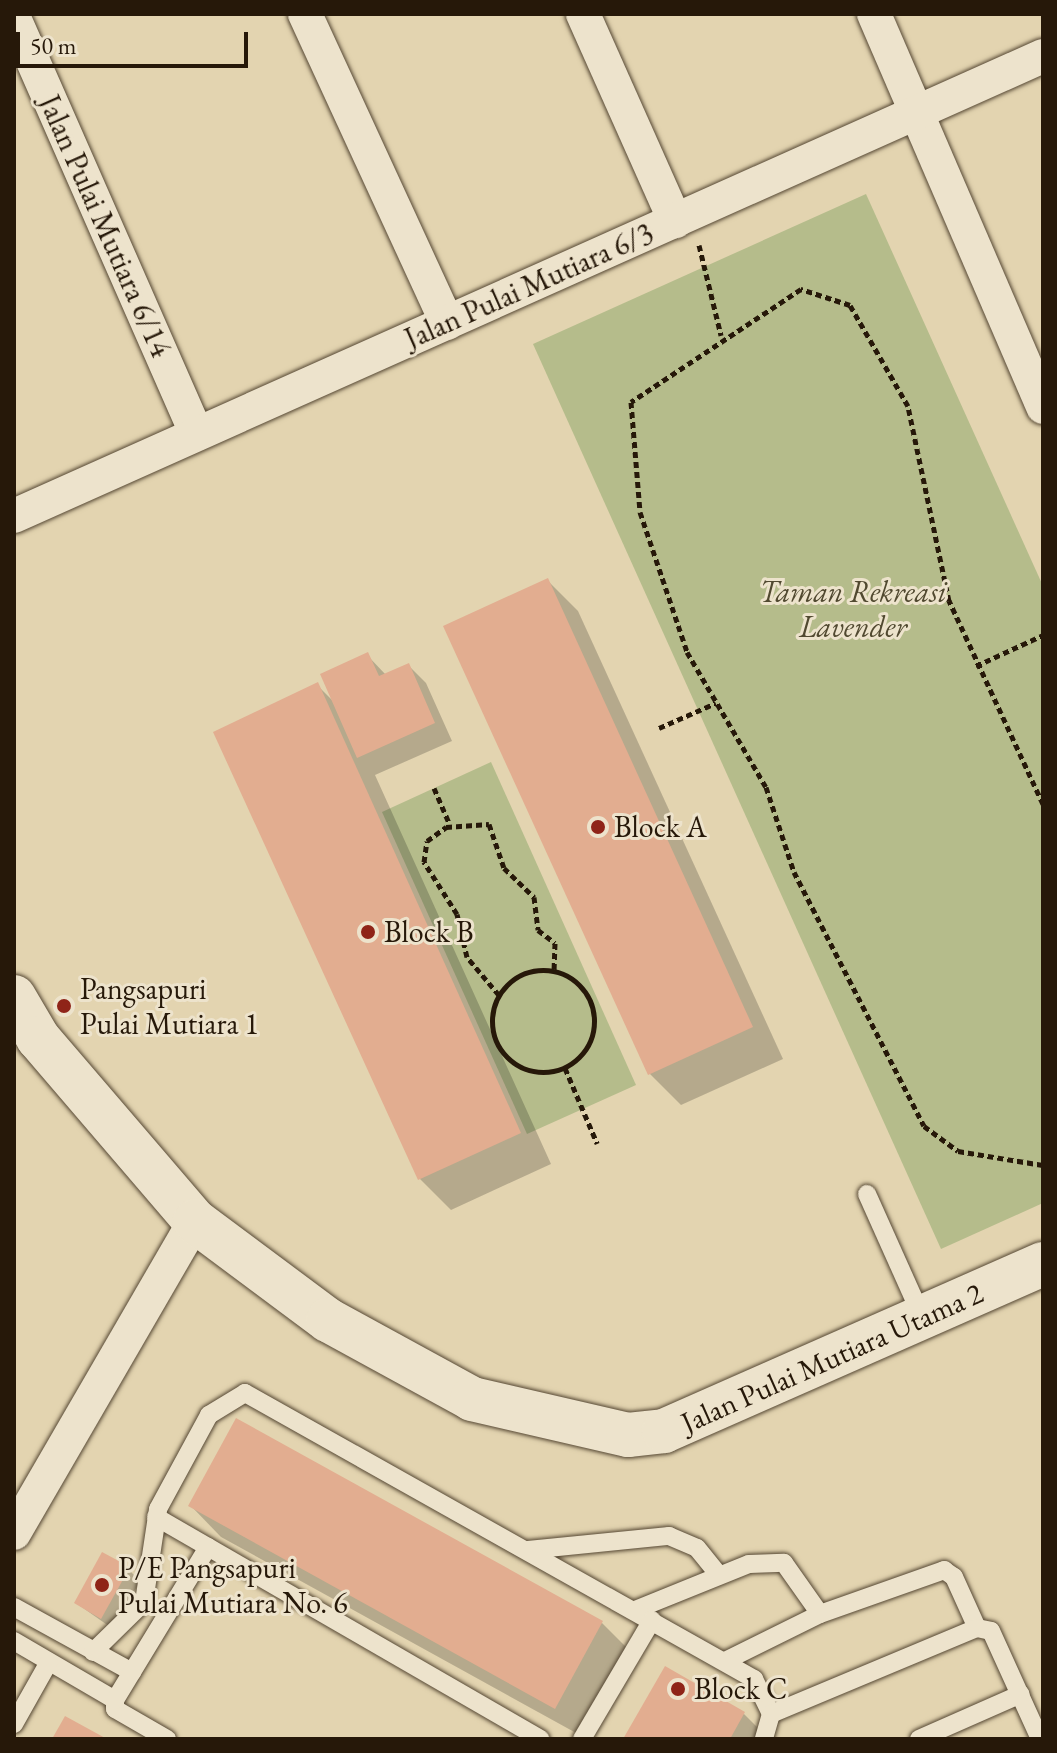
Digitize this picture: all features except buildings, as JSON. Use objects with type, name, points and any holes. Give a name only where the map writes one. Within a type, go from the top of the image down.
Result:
[{"type":"street","points":[[305,14],[447,323]]},
{"type":"street","points":[[583,14],[683,217]]},
{"type":"street","points":[[874,14],[920,111],[1043,407]]},
{"type":"street","name":"Jalan Pulai Mutiara 6/14","points":[[14,18],[197,434]]},
{"type":"street","name":"Jalan Pulai Mutiara 6/3","points":[[14,516],[1043,56]]},
{"type":"street","name":"Jalan Pulai Mutiara Utama 2","points":[[14,997],[38,1038],[195,1221],[328,1320],[472,1399],[628,1435],[705,1418],[1043,1264]]},
{"type":"street","points":[[14,1533],[195,1221]]},
{"type":"lane","points":[[867,1194],[923,1319]]},
{"type":"lane","points":[[93,1652],[144,1602],[156,1517],[209,1415],[245,1393],[754,1679],[771,1714],[764,1739]]},
{"type":"lane","points":[[156,1517],[540,1739]]},
{"type":"lane","points":[[528,1550],[669,1536],[697,1548],[718,1574]]},
{"type":"lane","points":[[167,1739],[115,1709],[115,1700],[208,1547]]},
{"type":"lane","points":[[582,1739],[644,1615],[718,1574],[784,1563],[820,1614]]},
{"type":"lane","points":[[725,1661],[820,1614],[944,1570],[954,1577],[977,1628]]},
{"type":"lane","points":[[14,1607],[132,1672]]},
{"type":"lane","points":[[771,1714],[977,1628],[991,1631],[1040,1739]]},
{"type":"lane","points":[[14,1641],[115,1700]]},
{"type":"lane","points":[[14,1724],[49,1662]]},
{"type":"lane","points":[[919,1739],[1021,1694]]},
{"type":"path","points":[[683,217],[721,335]]},
{"type":"path","points":[[1043,804],[976,666],[949,601],[908,406],[850,305],[801,289],[721,335],[631,402],[631,464],[659,582],[716,703],[766,787],[794,872],[924,1126],[958,1151],[1043,1165]]},
{"type":"path","points":[[976,666],[1043,635]]},
{"type":"path","points":[[659,728],[716,703]]},
{"type":"path","points":[[434,788],[450,825]]},
{"type":"path","points":[[499,995],[467,957],[457,914],[424,862],[427,841],[450,825],[489,824],[504,868],[534,897],[538,930],[555,943],[554,971]]},
{"type":"path","points":[[554,971],[576,980],[594,1010],[590,1044],[565,1068],[533,1072],[504,1055],[492,1025],[499,995],[526,972],[554,971]]},
{"type":"path","points":[[565,1068],[597,1143]]},
{"type":"green space","name":"Taman Rekreasi Lavender","points":[[866,194],[1043,586],[1043,1203],[941,1249],[533,344]]},
{"type":"green space","points":[[491,762],[636,1085],[527,1134],[382,812]]},
{"type":"place","name":"Block A","points":[[598,827]]},
{"type":"place","name":"Block B","points":[[368,932]]},
{"type":"place","name":"Pangsapuri Pulai Mutiara 1","points":[[64,1006]]},
{"type":"place","name":"P/E Pangsapuri Pulai Mutiara No. 6","points":[[102,1585]]},
{"type":"place","name":"Block C","points":[[678,1689]]}]
